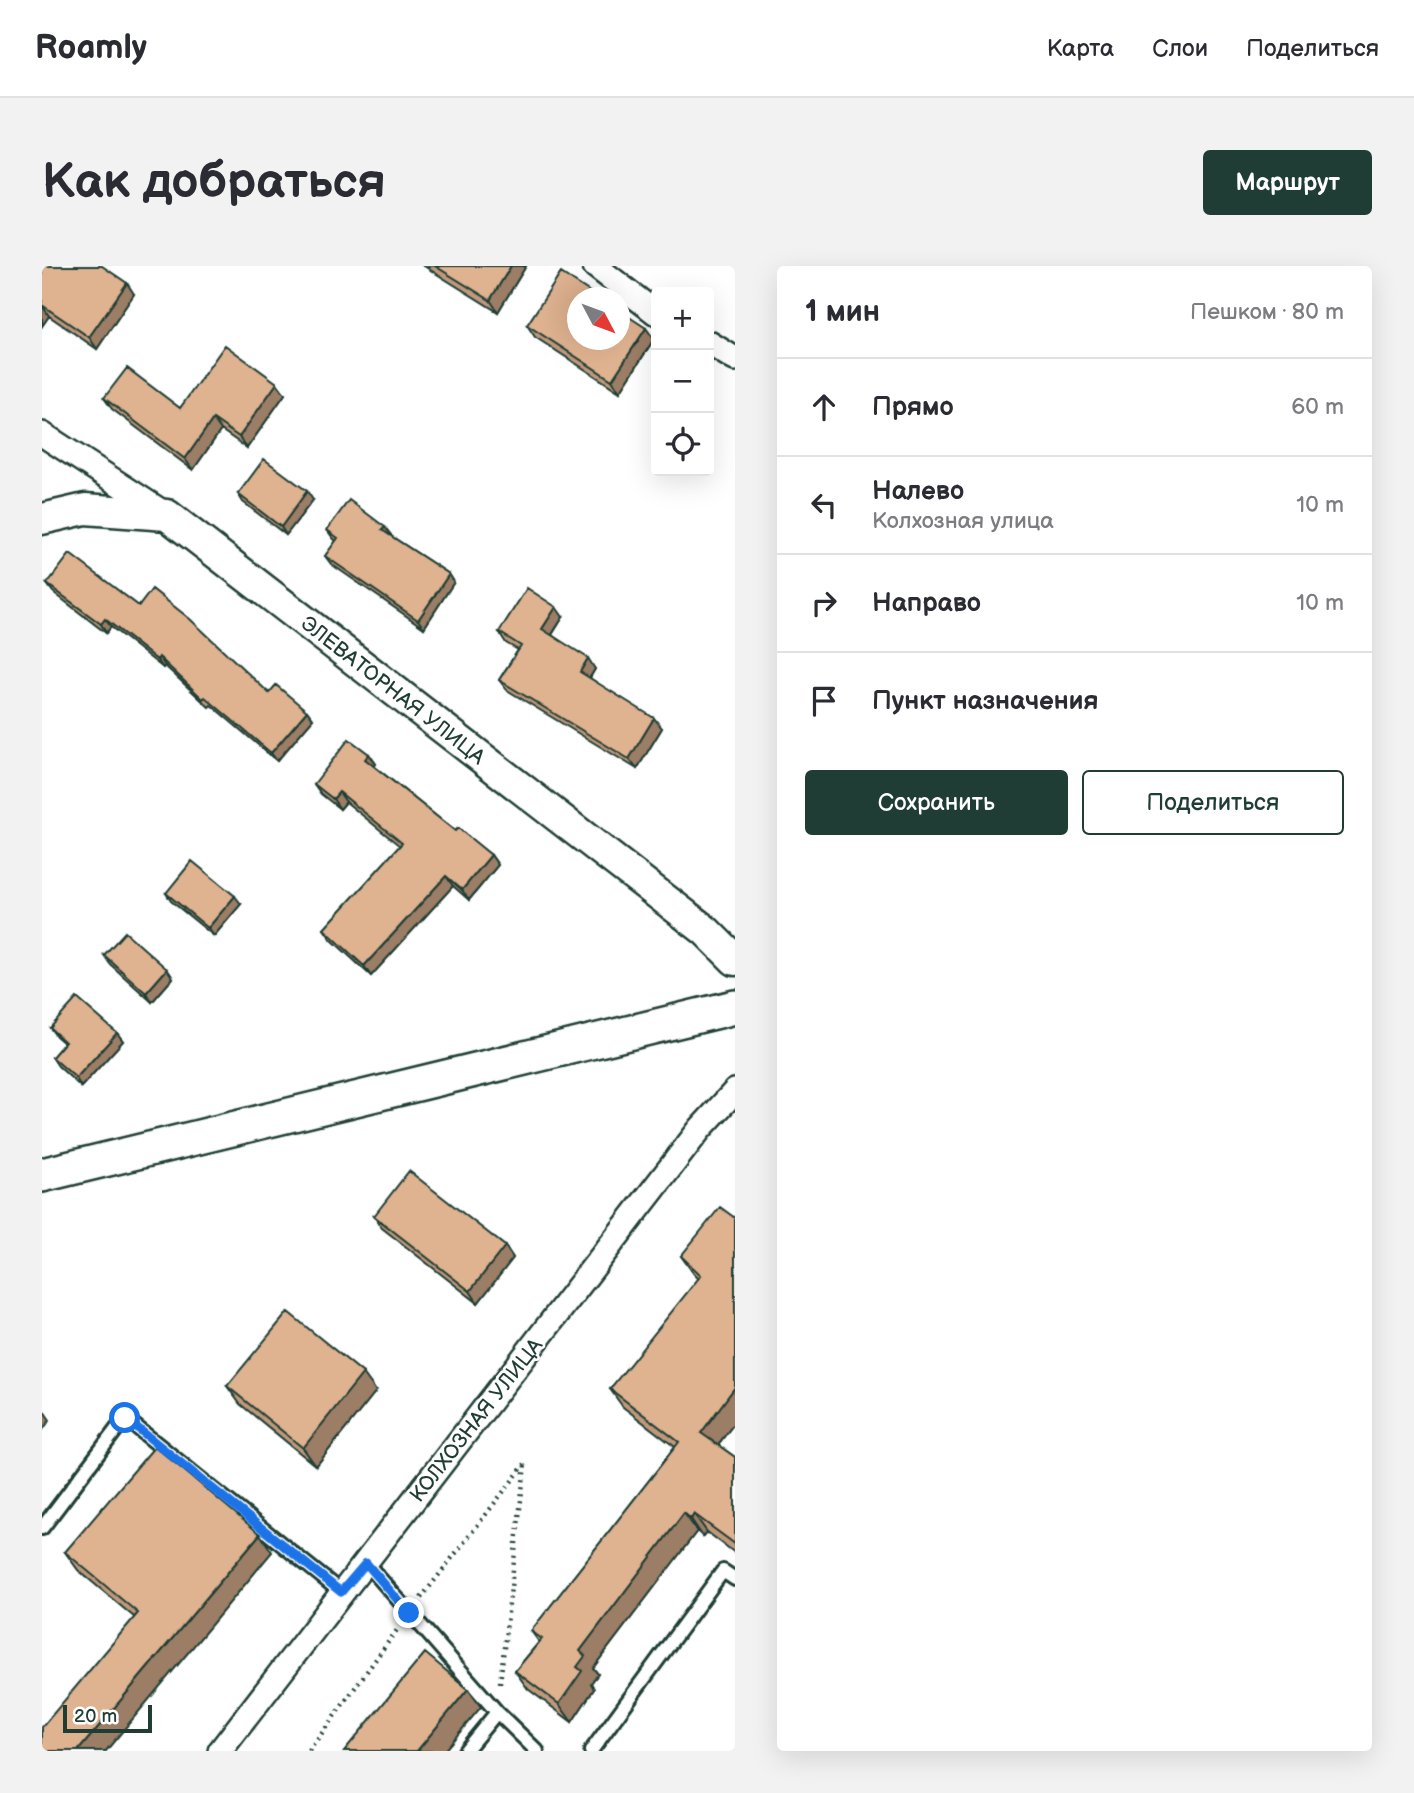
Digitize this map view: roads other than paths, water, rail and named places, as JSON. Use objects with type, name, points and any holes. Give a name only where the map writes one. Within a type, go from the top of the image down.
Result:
[{"type":"main road","points":[[47,1174],[735,1007]]},
{"type":"street","points":[[595,266],[651,309]]},
{"type":"street","points":[[714,347],[735,359]]},
{"type":"street","name":"ЭЛЕВАТОРНАЯ УЛИЦА","points":[[42,434],[167,515],[706,932],[735,960]]},
{"type":"street","points":[[42,519],[85,509],[167,515]]},
{"type":"street","name":"КОЛХОЗНАЯ УЛИЦА","points":[[220,1751],[700,1129],[735,1091]]},
{"type":"lane","points":[[42,1528],[125,1418],[341,1592]]},
{"type":"lane","points":[[366,1563],[497,1712],[537,1751]]},
{"type":"lane","points":[[591,1751],[723,1571],[735,1579]]},
{"type":"lane","points":[[465,1751],[497,1712]]}]
